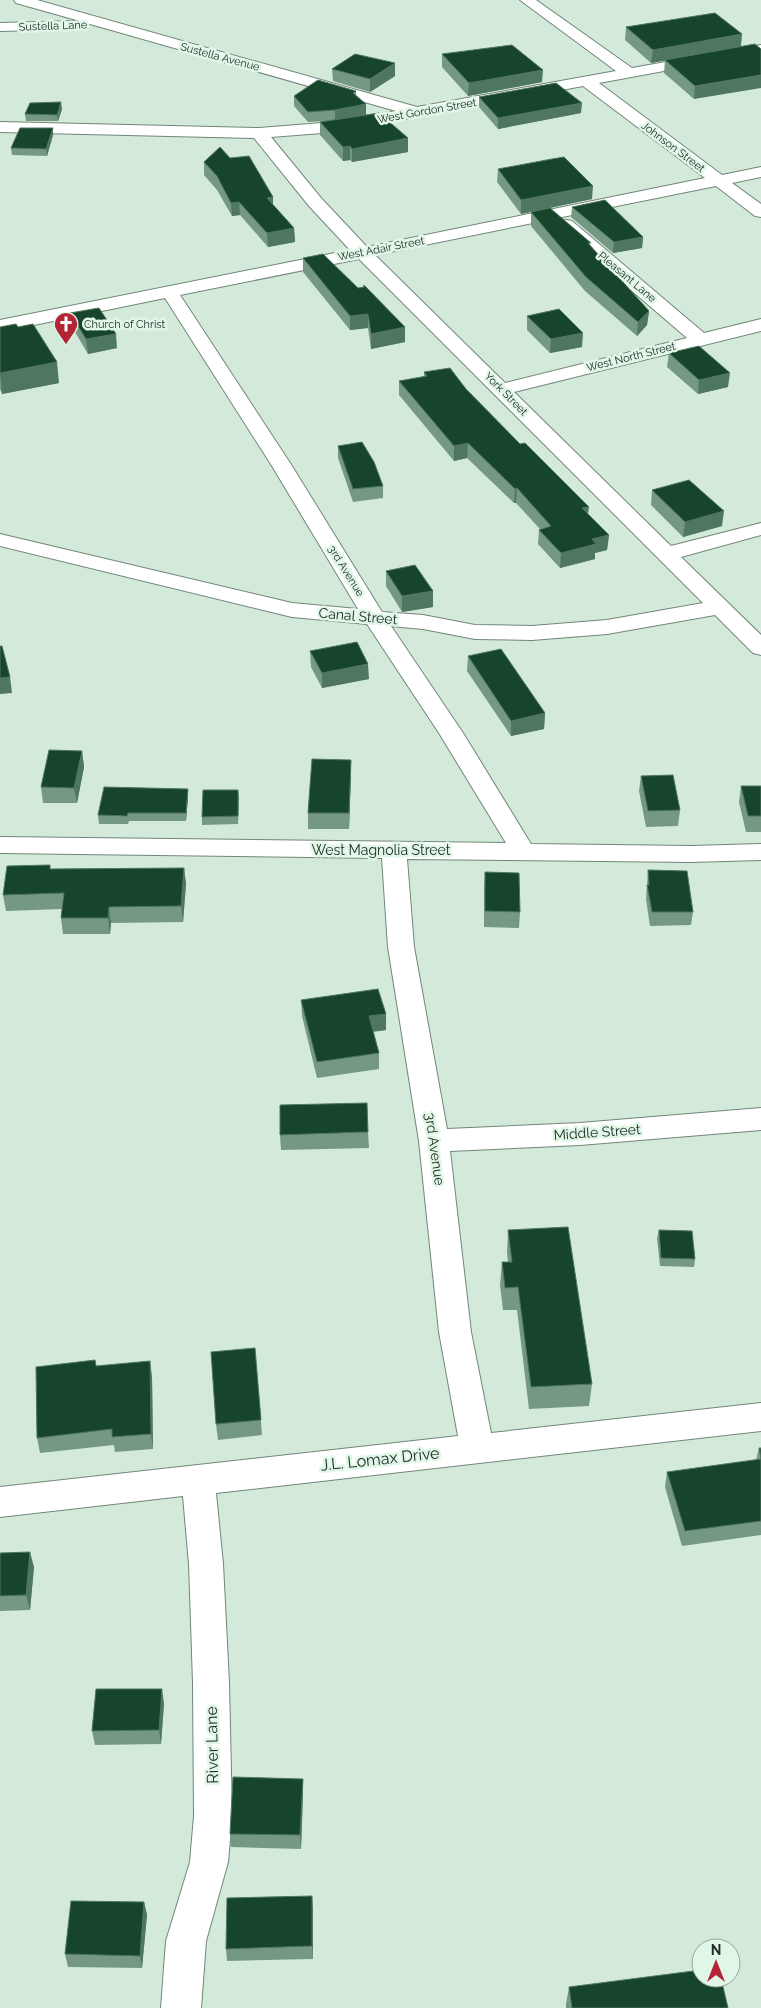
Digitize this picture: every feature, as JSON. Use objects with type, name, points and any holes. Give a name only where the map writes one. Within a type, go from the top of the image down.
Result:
[{"type":"street","name":"Sustella Avenue","points":[[21,0],[419,112]]},
{"type":"street","points":[[42,6],[80,0]]},
{"type":"street","points":[[527,0],[629,73]]},
{"type":"street","name":"Sustella Lane","points":[[0,27],[106,24]]},
{"type":"street","name":"West Gordon Street","points":[[0,127],[259,133],[334,127],[761,49]]},
{"type":"street","name":"Johnson Street","points":[[586,81],[761,212]]},
{"type":"street","name":"York Street","points":[[259,133],[315,202],[363,253],[761,648]]},
{"type":"street","name":"West Adair Street","points":[[0,326],[761,172]]},
{"type":"street","name":"Pleasant Lane","points":[[554,214],[700,340]]},
{"type":"street","name":"3rd Avenue","points":[[169,291],[282,466],[374,617],[451,733],[523,852]]},
{"type":"street","name":"West North Street","points":[[502,389],[761,326]]},
{"type":"street","points":[[667,554],[761,529]]},
{"type":"street","name":"Canal Street","points":[[0,540],[292,610],[423,622],[475,632],[532,634],[637,623],[720,607]]},
{"type":"street","name":"West Magnolia Street","points":[[0,845],[691,854],[761,852]]},
{"type":"street","name":"3rd Avenue","points":[[394,850],[401,947],[434,1142],[455,1332],[477,1448]]},
{"type":"street","name":"Middle Street","points":[[434,1142],[580,1134],[761,1119]]},
{"type":"street","name":"J.L. Lomax Drive","points":[[0,1502],[761,1418]]},
{"type":"street","name":"River Lane","points":[[181,2008],[186,1940],[209,1862],[213,1816],[211,1683],[206,1564],[198,1479]]},
{"type":"building","points":[[715,13],[742,34],[653,50],[626,27]]},
{"type":"building","points":[[755,44],[761,49],[761,75],[695,86],[665,60]]},
{"type":"building","points":[[512,45],[543,70],[469,83],[442,54]]},
{"type":"building","points":[[355,54],[395,63],[370,79],[332,69]]},
{"type":"building","points":[[318,80],[356,91],[353,93],[366,104],[335,110],[308,112],[294,96]]},
{"type":"building","points":[[556,83],[582,103],[498,118],[479,97]]},
{"type":"building","points":[[61,102],[57,115],[25,114],[30,103]]},
{"type":"building","points":[[379,113],[408,138],[352,149],[350,146],[343,147],[320,122]]},
{"type":"building","points":[[20,128],[53,128],[46,149],[11,148]]},
{"type":"building","points":[[220,147],[230,158],[249,156],[273,197],[267,198],[294,228],[267,233],[239,202],[231,203],[217,176],[204,162]]},
{"type":"building","points":[[564,157],[593,186],[521,200],[498,169],[552,159]]},
{"type":"building","points":[[605,200],[643,237],[614,242],[572,207]]},
{"type":"building","points":[[550,208],[591,243],[588,243],[649,311],[638,322],[586,277],[531,212]]},
{"type":"building","points":[[323,254],[358,288],[364,287],[364,285],[405,327],[371,334],[368,314],[350,316],[303,258]]},
{"type":"building","points":[[99,308],[116,334],[86,339],[70,313]]},
{"type":"building","points":[[559,309],[583,333],[551,339],[527,316]]},
{"type":"building","points":[[16,324],[18,327],[33,324],[57,362],[0,373],[0,327]]},
{"type":"building","points":[[699,346],[730,373],[699,380],[669,353]]},
{"type":"building","points":[[450,368],[466,389],[520,444],[525,443],[589,507],[582,508],[609,535],[592,539],[596,544],[561,553],[539,530],[551,526],[517,488],[515,489],[468,443],[454,446],[399,381],[427,376],[424,372]]},
{"type":"building","points":[[362,442],[374,462],[383,486],[353,489],[338,446]]},
{"type":"building","points":[[689,480],[724,511],[685,522],[652,490]]},
{"type":"building","points":[[415,565],[433,591],[402,596],[386,571]]},
{"type":"building","points":[[357,642],[368,664],[322,673],[310,651]]},
{"type":"building","points":[[0,646],[2,646],[10,677],[0,678]]},
{"type":"building","points":[[501,649],[545,713],[511,721],[468,656]]},
{"type":"building","points":[[49,750],[82,751],[74,788],[41,787]]},
{"type":"building","points":[[312,759],[351,760],[349,813],[308,813]]},
{"type":"building","points":[[673,775],[680,810],[648,811],[641,776]]},
{"type":"building","points":[[741,786],[761,786],[761,816],[748,816]]},
{"type":"building","points":[[104,787],[188,789],[186,813],[128,813],[127,816],[98,815]]},
{"type":"building","points":[[203,790],[238,790],[238,816],[202,817]]},
{"type":"building","points":[[50,865],[50,869],[184,868],[181,906],[109,907],[108,918],[61,918],[64,893],[3,895],[7,866]]},
{"type":"building","points":[[648,870],[687,871],[693,912],[652,912],[647,885],[649,885]]},
{"type":"building","points":[[485,872],[519,873],[520,912],[485,911]]},
{"type":"building","points":[[378,989],[386,1014],[369,1016],[379,1053],[317,1062],[301,1000]]},
{"type":"building","points":[[367,1103],[368,1132],[280,1135],[280,1105]]},
{"type":"building","points":[[568,1227],[592,1384],[531,1387],[518,1287],[505,1288],[502,1262],[512,1262],[508,1230]]},
{"type":"building","points":[[659,1230],[692,1231],[695,1259],[661,1258]]},
{"type":"building","points":[[255,1348],[261,1420],[216,1424],[211,1352]]},
{"type":"building","points":[[95,1360],[96,1366],[150,1361],[151,1434],[112,1437],[112,1429],[37,1438],[36,1367]]},
{"type":"building","points":[[761,1459],[761,1521],[685,1531],[667,1472]]},
{"type":"building","points":[[30,1552],[26,1595],[0,1596],[0,1553]]},
{"type":"building","points":[[96,1689],[162,1689],[159,1730],[92,1731]]},
{"type":"building","points":[[233,1777],[303,1779],[300,1835],[230,1834]]},
{"type":"building","points":[[312,1896],[312,1946],[226,1949],[227,1898]]},
{"type":"building","points":[[71,1901],[144,1902],[140,1956],[65,1954]]},
{"type":"building","points":[[691,1971],[691,1988],[723,1988],[728,2008],[572,2008],[569,1987]]},
{"type":"place","name":"Church of Christ","points":[[66,345]]}]
